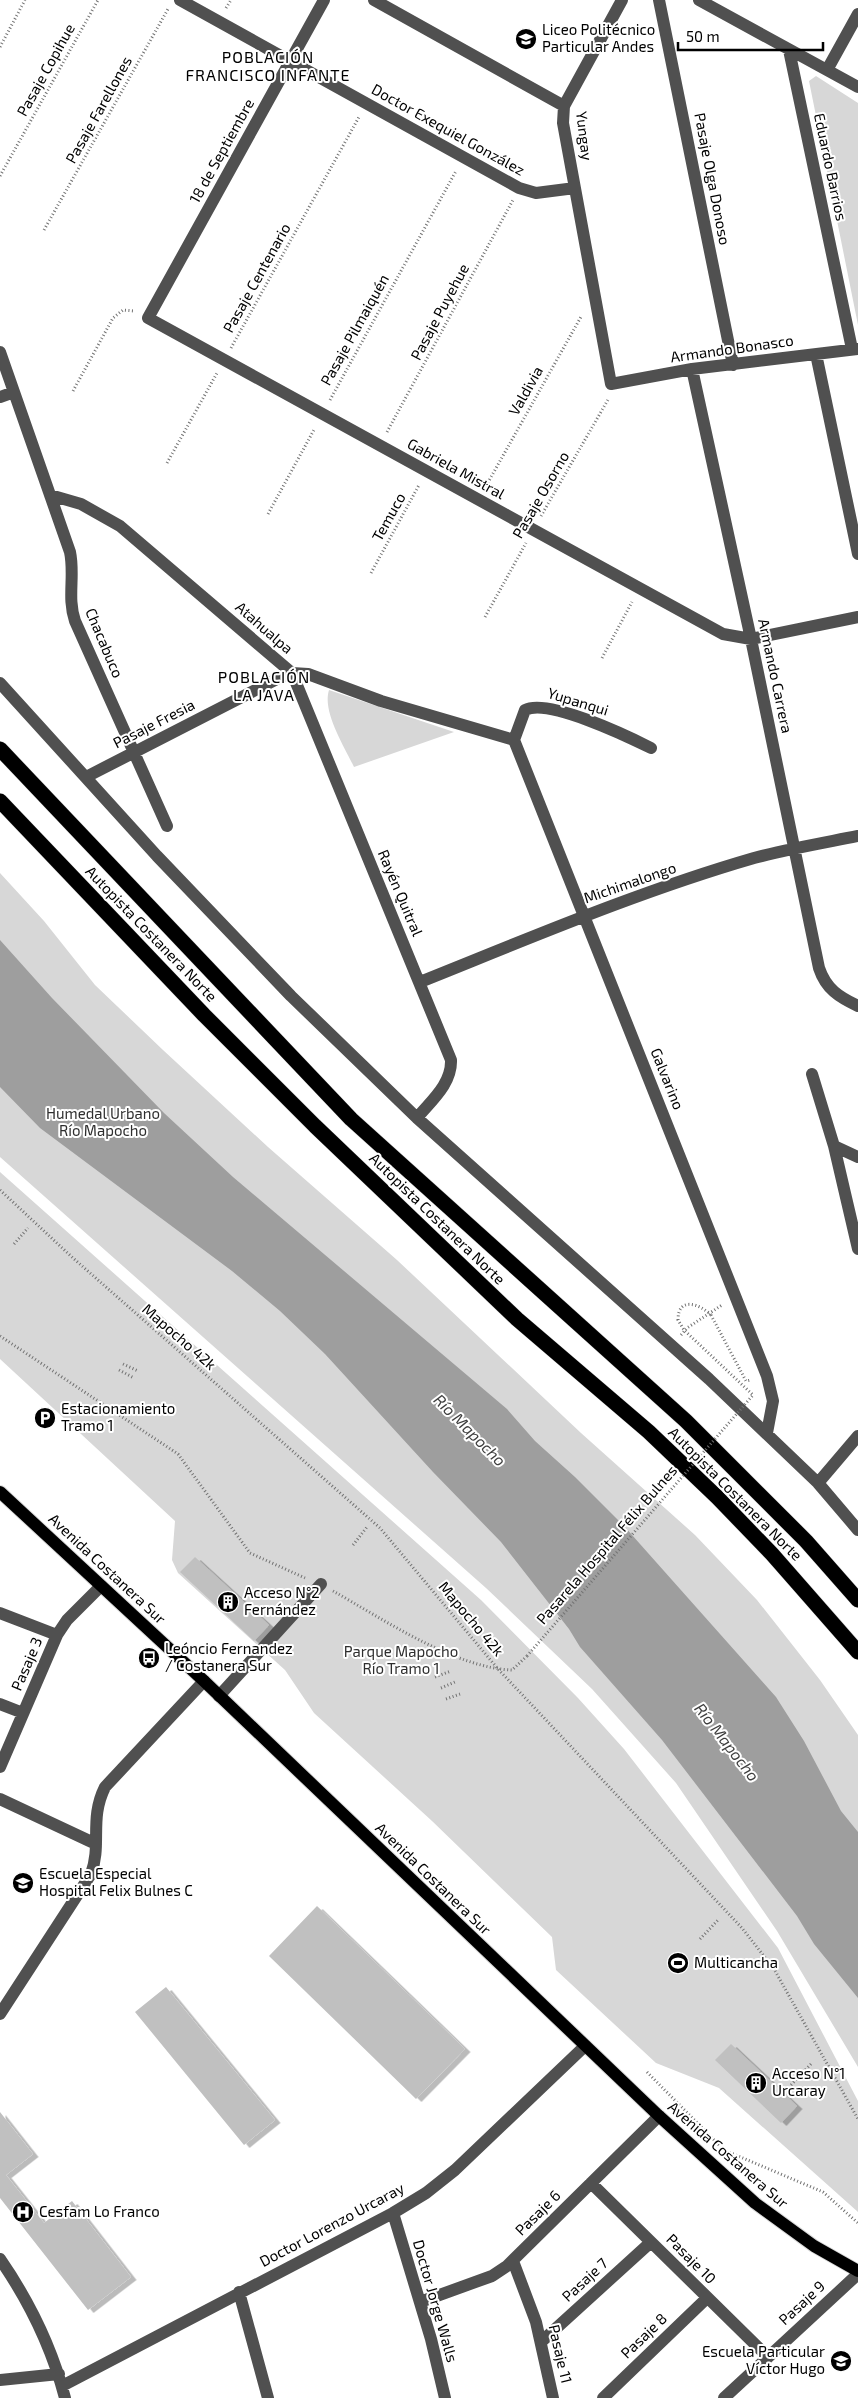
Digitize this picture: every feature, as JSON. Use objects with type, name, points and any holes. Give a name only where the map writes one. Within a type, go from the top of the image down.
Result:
[{"type":"highway","name":"Autopista Costanera Norte","points":[[0,749],[351,1119],[686,1421],[806,1541],[858,1600]]},
{"type":"highway","name":"Autopista Costanera Norte","points":[[0,801],[204,1016],[322,1132],[517,1319],[649,1432],[717,1496],[772,1554],[858,1652]]},
{"type":"main road","name":"Avenida Costanera Sur","points":[[0,1492],[219,1696],[659,2116],[755,2203],[814,2246],[858,2272]]},
{"type":"street","name":"Doctor Exequiel González","points":[[180,0],[519,188],[536,193],[575,188]]},
{"type":"street","name":"18 de Septiembre","points":[[148,318],[324,0]]},
{"type":"street","name":"Yungay","points":[[374,0],[564,106],[563,123],[610,384]]},
{"type":"street","points":[[564,106],[622,0]]},
{"type":"street","name":"Pasaje Olga Donoso","points":[[659,0],[732,365]]},
{"type":"street","points":[[699,0],[858,87]]},
{"type":"street","points":[[827,70],[858,14]]},
{"type":"street","name":"Eduardo Barrios","points":[[789,50],[855,349]]},
{"type":"street","name":"Gabriela Mistral","points":[[148,318],[723,634],[751,640]]},
{"type":"street","name":"Armando Bonasco","points":[[610,384],[692,369],[855,349]]},
{"type":"street","name":"Chacabuco","points":[[0,352],[72,561],[70,599],[72,614],[167,826]]},
{"type":"street","points":[[816,354],[858,554]]},
{"type":"street","name":"Armando Carrera","points":[[692,369],[751,640],[819,968],[828,988],[858,1006]]},
{"type":"street","points":[[0,397],[14,392]]},
{"type":"street","name":"Atahualpa","points":[[50,495],[81,504],[120,526],[292,673],[308,674],[381,701],[514,740]]},
{"type":"street","points":[[751,640],[858,617]]},
{"type":"street","name":"Pasaje Fresia","points":[[86,777],[292,673]]},
{"type":"street","name":"Rayén Quitral","points":[[292,673],[449,1052],[452,1069],[448,1081],[417,1118]]},
{"type":"street","points":[[0,683],[230,934],[417,1118],[767,1433],[818,1483],[858,1530]]},
{"type":"street","name":"Yupanqui","points":[[514,740],[525,710],[532,706],[543,706],[592,722],[651,748]]},
{"type":"street","name":"Galvarino","points":[[514,740],[767,1376],[773,1401],[767,1433]]},
{"type":"street","name":"Michimalongo","points":[[420,982],[585,916],[754,858],[858,836]]},
{"type":"street","points":[[812,1074],[834,1146],[858,1249]]},
{"type":"street","points":[[834,1146],[858,1157]]},
{"type":"street","points":[[818,1483],[858,1436]]},
{"type":"street","points":[[219,1696],[321,1584]]},
{"type":"street","name":"Pasaje 3","points":[[0,1767],[57,1635],[67,1620],[101,1586]]},
{"type":"street","points":[[0,1613],[57,1635]]},
{"type":"street","points":[[0,2014],[5,1996],[91,1874],[95,1865],[97,1808],[105,1787],[204,1682]]},
{"type":"street","points":[[0,1704],[23,1713]]},
{"type":"street","points":[[0,1798],[96,1844]]},
{"type":"street","name":"Doctor Lorenzo Urcaray","points":[[62,2386],[393,2213],[426,2193],[455,2170],[585,2046]]},
{"type":"street","name":"Pasaje 6","points":[[420,2302],[492,2276],[513,2261],[659,2116]]},
{"type":"street","name":"Pasaje 10","points":[[591,2183],[768,2357]]},
{"type":"street","name":"Doctor Jorge Walls","points":[[393,2213],[420,2302],[445,2398]]},
{"type":"street","name":"Pasaje 7","points":[[542,2342],[651,2242]]},
{"type":"street","points":[[0,2259],[35,2319],[62,2386],[0,2380]]},
{"type":"street","name":"Pasaje 11","points":[[513,2261],[530,2303],[542,2342],[553,2398]]},
{"type":"street","name":"Pasaje 9","points":[[724,2398],[858,2272]]},
{"type":"street","points":[[240,2292],[268,2398]]},
{"type":"street","name":"Pasaje 8","points":[[603,2398],[707,2298]]},
{"type":"path","points":[[0,47],[25,0]]},
{"type":"path","name":"Pasaje Copihue","points":[[0,176],[98,0]]},
{"type":"path","name":"Pasaje Farellones","points":[[44,230],[173,0]]},
{"type":"path","name":"Pasaje Centenario","points":[[167,464],[366,104]]},
{"type":"path","name":"Pasaje Pilmaiquén","points":[[268,514],[463,157]]},
{"type":"path","name":"Pasaje Puyehue","points":[[380,446],[519,188]]},
{"type":"path","name":"Valdivia","points":[[478,500],[594,292]]},
{"type":"path","points":[[73,391],[117,313],[132,310],[148,318]]},
{"type":"path","name":"Pasaje Osorno","points":[[485,617],[609,400],[610,384]]},
{"type":"path","name":"Temuco","points":[[371,573],[426,471]]},
{"type":"path","points":[[602,658],[639,588]]},
{"type":"path","name":"Mapocho 42k","points":[[0,1190],[73,1258],[380,1528],[498,1669],[742,1928],[774,1969],[858,2119]]},
{"type":"path","points":[[14,1244],[28,1228]]},
{"type":"path","name":"Pasarela Hospital Félix Bulnes","points":[[498,1669],[512,1670],[526,1656],[753,1395],[684,1330],[678,1320],[680,1311],[686,1305],[692,1304],[700,1306],[709,1315]]},
{"type":"path","points":[[687,1328],[709,1315],[746,1381]]},
{"type":"path","points":[[0,1336],[178,1454],[250,1553],[321,1584],[443,1651],[498,1669]]},
{"type":"path","points":[[123,1364],[138,1370]]},
{"type":"path","points":[[118,1370],[134,1378]]},
{"type":"path","points":[[353,1545],[367,1527]]},
{"type":"path","points":[[435,1677],[451,1671]]},
{"type":"path","points":[[441,1688],[455,1682]]},
{"type":"path","points":[[446,1699],[460,1694]]},
{"type":"path","points":[[700,1939],[719,1918]]},
{"type":"path","points":[[791,2085],[811,2064]]},
{"type":"path","points":[[647,2072],[724,2150],[823,2192],[858,2222]]},
{"type":"green space","points":[[816,76],[858,103],[858,325],[809,81]]},
{"type":"green space","points":[[329,690],[454,732],[354,767],[331,718],[328,699]]},
{"type":"green space","name":"Humedal Urbano Río Mapocho","points":[[0,873],[44,921],[95,985],[163,1050],[268,1147],[397,1260],[581,1433],[695,1535],[757,1600],[820,1680],[858,1735],[858,2067],[777,1931],[676,1783],[592,1689],[486,1588],[0,1157]]},
{"type":"green space","name":"Parque Mapocho Río Tramo 1","points":[[0,1172],[481,1600],[578,1698],[624,1749],[778,1948],[858,2101],[858,2212],[719,2088],[656,2063],[556,1970],[552,1937],[432,1821],[314,1713],[285,1670],[178,1573],[172,1560],[175,1521],[0,1359]]},
{"type":"water","name":"Río Mapocho","points":[[0,940],[52,998],[164,1113],[233,1177],[507,1409],[535,1441],[575,1477],[624,1526],[776,1697],[804,1741],[841,1811],[858,1832],[858,1998],[814,1944],[797,1916],[662,1740],[580,1647],[569,1629],[501,1542],[433,1472],[325,1354],[280,1311],[232,1271],[40,1128],[0,1087]]},
{"type":"building","name":"Acceso N°2 Fernández","points":[[195,1557],[269,1625],[254,1641],[180,1572]]},
{"type":"building","points":[[317,1906],[465,2049],[416,2099],[269,1956]]},
{"type":"building","points":[[166,1987],[275,2120],[244,2145],[135,2012]]},
{"type":"building","name":"Acceso N°1 Urcaray","points":[[731,2044],[797,2106],[781,2123],[715,2060]]},
{"type":"building","name":"Cesfam Lo Franco","points":[[0,2112],[33,2154],[6,2175],[44,2223],[72,2201],[131,2277],[88,2310],[0,2198]]},
{"type":"place","name":"Liceo Politécnico Particular Andes","points":[[526,39]]},
{"type":"place","name":"Estacionamiento Tramo 1","points":[[45,1418]]},
{"type":"place","name":"Acceso N°2 Fernández","points":[[228,1602]]},
{"type":"place","name":"Leóncio Fernandez / Costanera Sur","points":[[149,1658]]},
{"type":"place","name":"Escuela Especial Hospital Felix Bulnes C","points":[[23,1883]]},
{"type":"place","name":"Multicancha","points":[[678,1963]]},
{"type":"place","name":"Acceso N°1 Urcaray","points":[[756,2083]]},
{"type":"place","name":"Cesfam Lo Franco","points":[[23,2212]]},
{"type":"place","name":"Escuela Particular Víctor Hugo","points":[[841,2361]]},
{"type":"district","name":"POBLACIÓN FRANCISCO INFANTE","points":[[268,66]]},
{"type":"district","name":"POBLACIÓN LA JAVA","points":[[264,686]]}]
